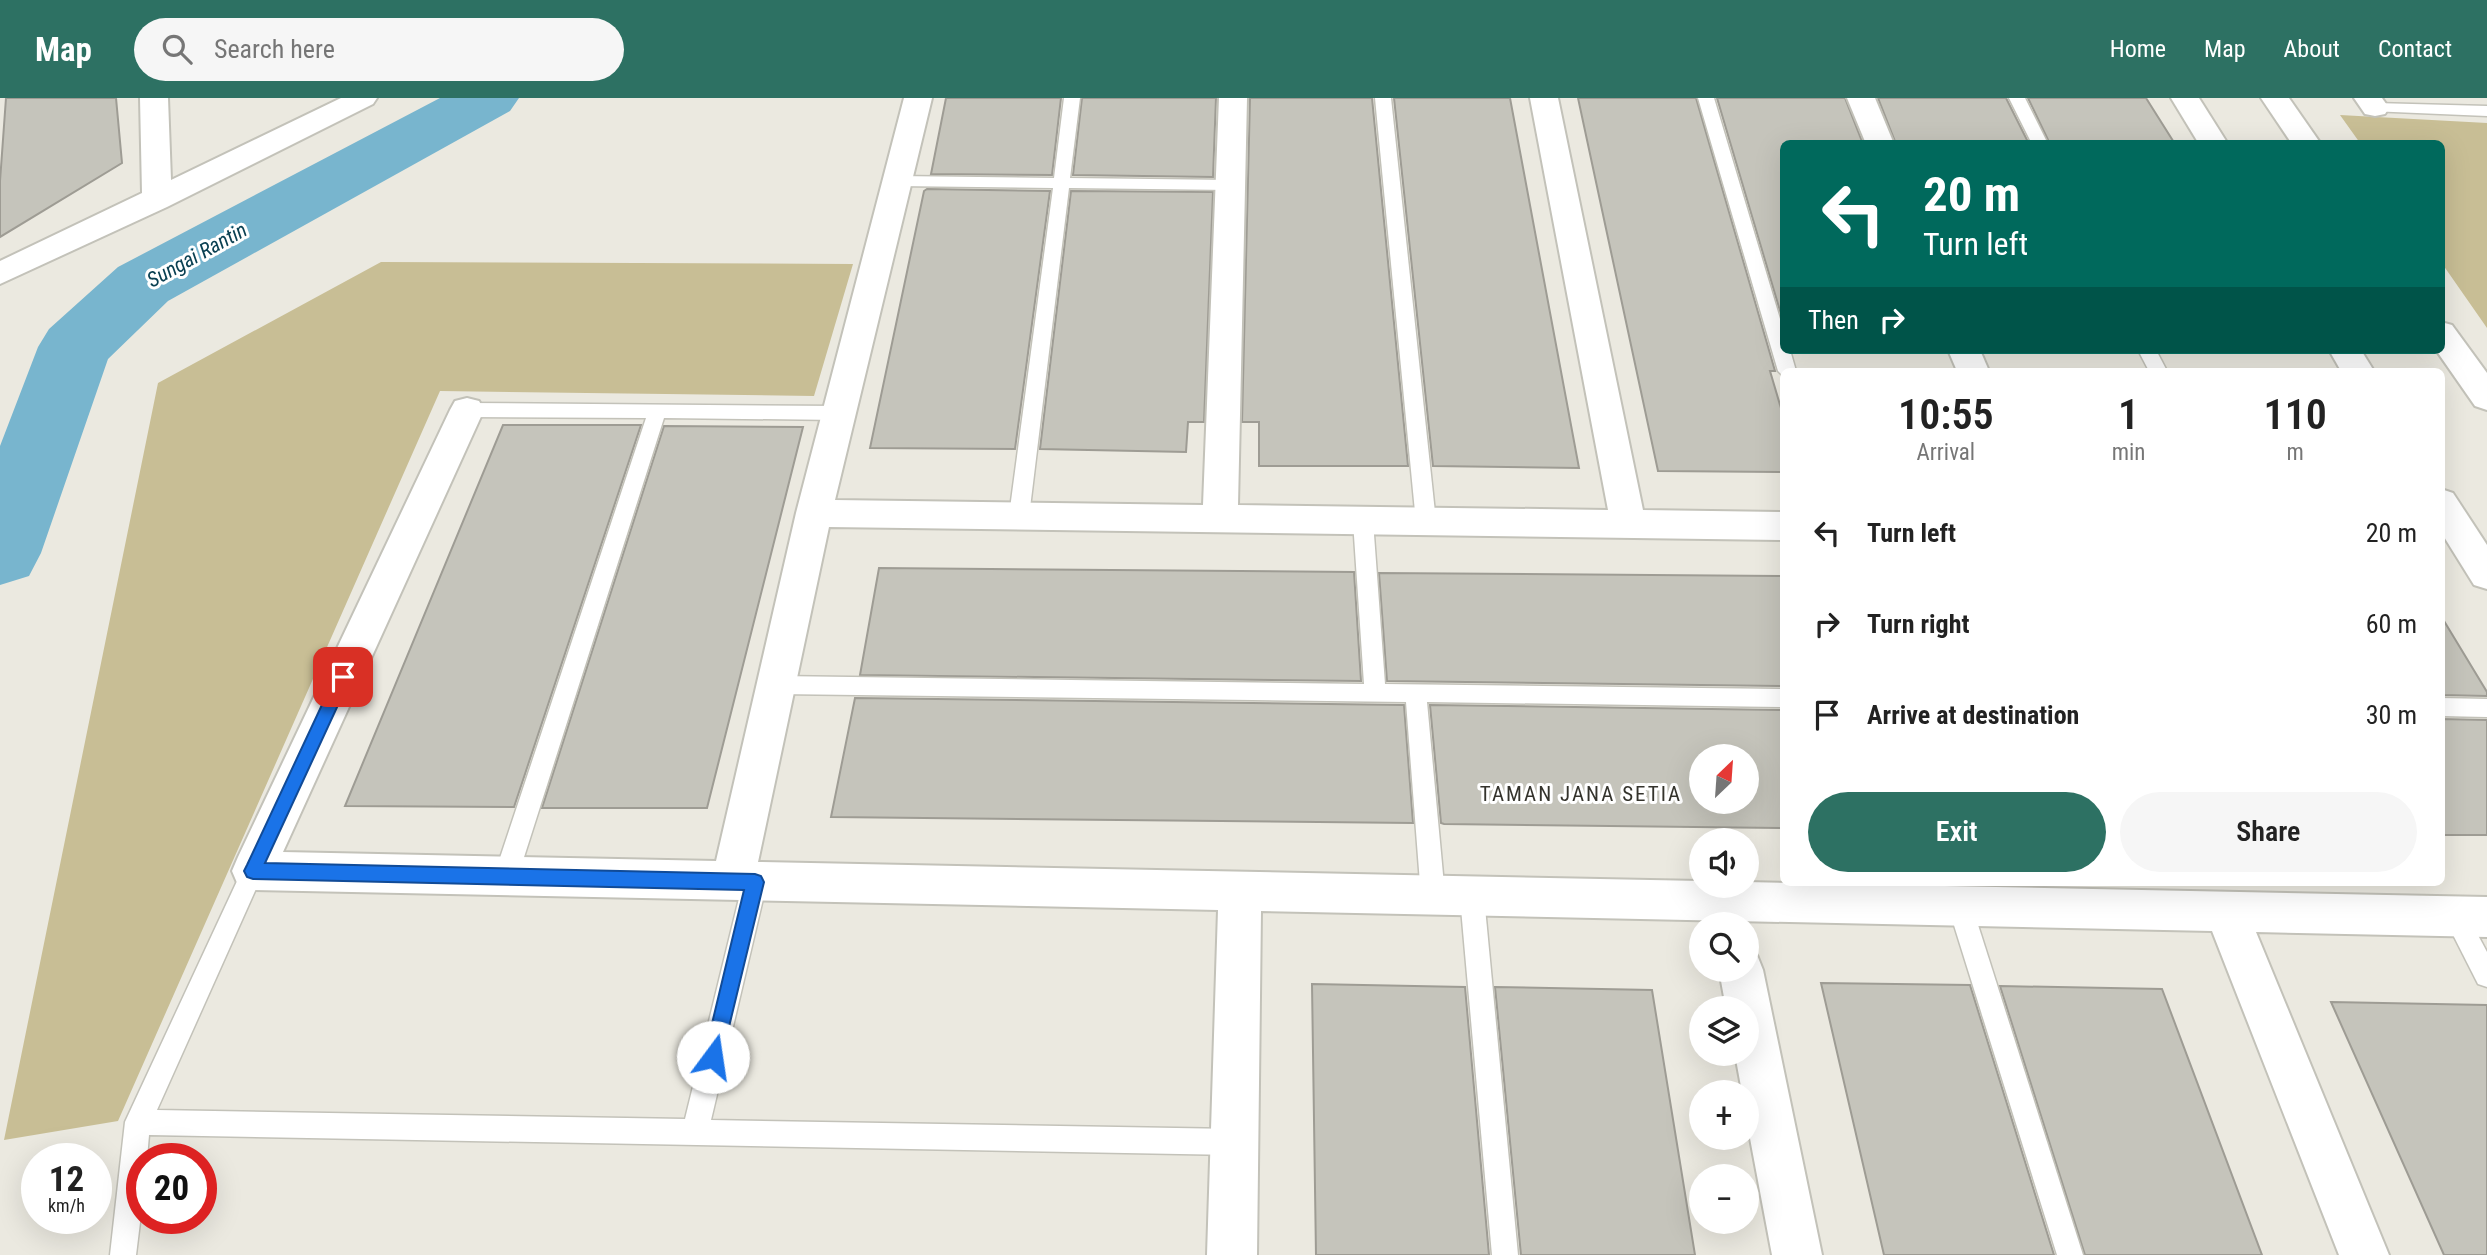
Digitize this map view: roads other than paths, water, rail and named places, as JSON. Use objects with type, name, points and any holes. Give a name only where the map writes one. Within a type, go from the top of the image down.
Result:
[{"type":"street","points":[[154,98],[157,200]]},
{"type":"street","points":[[744,882],[777,685],[814,513],[918,98]]},
{"type":"street","points":[[1220,519],[1233,98]]},
{"type":"street","points":[[1544,98],[1628,524]]},
{"type":"street","points":[[1861,98],[1878,140]]},
{"type":"street","points":[[2185,98],[2211,140]]},
{"type":"street","points":[[2275,98],[2304,140]]},
{"type":"street","points":[[0,274],[157,200],[352,101]]},
{"type":"street","points":[[2445,340],[2487,398]]},
{"type":"street","points":[[467,410],[253,871],[1453,896],[1714,912]]},
{"type":"street","points":[[2445,508],[2487,575]]},
{"type":"street","points":[[814,513],[1780,526]]},
{"type":"street","points":[[1232,1255],[1240,892]]},
{"type":"street","points":[[1759,912],[1959,906],[2072,896],[2226,912],[2472,917]]},
{"type":"street","points":[[2226,912],[2364,1255]]},
{"type":"street","points":[[1743,982],[1797,1255]]},
{"type":"lane","points":[[1019,516],[1072,98]]},
{"type":"lane","points":[[1383,98],[1426,522]]},
{"type":"lane","points":[[1706,98],[1780,347]]},
{"type":"lane","points":[[2017,98],[2038,140]]},
{"type":"lane","points":[[2372,103],[2487,111]]},
{"type":"lane","points":[[897,181],[1230,185]]},
{"type":"lane","points":[[467,410],[839,413]]},
{"type":"lane","points":[[506,876],[657,412]]},
{"type":"lane","points":[[1363,521],[1374,691]]},
{"type":"lane","points":[[777,685],[1780,698]]},
{"type":"lane","points":[[1416,692],[1453,896],[1505,1255]]},
{"type":"lane","points":[[2445,707],[2487,708]]},
{"type":"lane","points":[[123,1255],[138,1122],[253,871]]},
{"type":"lane","points":[[695,1132],[744,882]]},
{"type":"lane","points":[[1959,906],[2070,1255]]},
{"type":"lane","points":[[2472,917],[2487,976]]},
{"type":"lane","points":[[138,1122],[1234,1142]]},
{"type":"waterway","name":"Sungai Rantin","points":[[0,553],[75,347],[143,284],[488,98]]},
{"type":"district","name":"TAMAN JANA SETIA","points":[[1581,794]]}]
